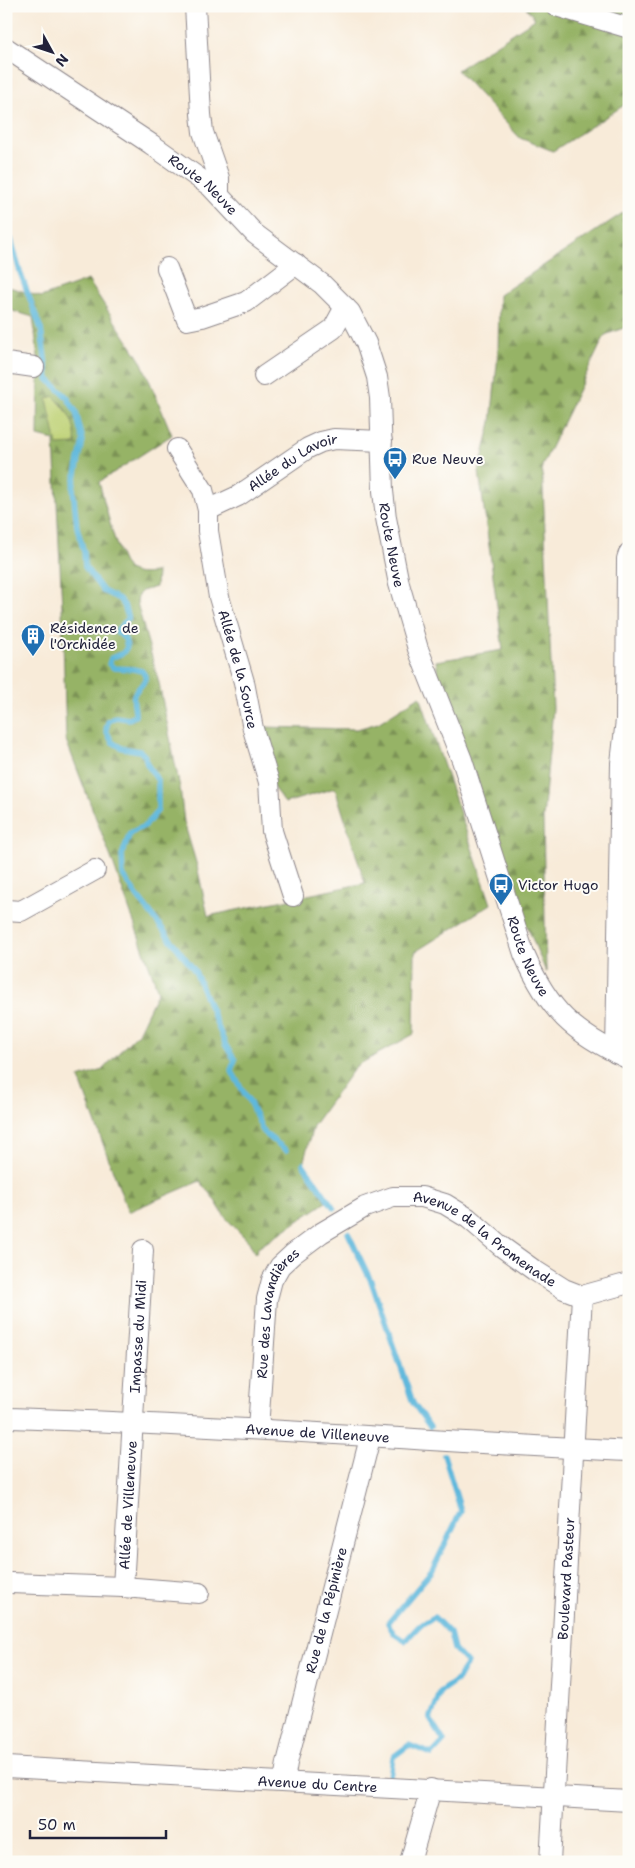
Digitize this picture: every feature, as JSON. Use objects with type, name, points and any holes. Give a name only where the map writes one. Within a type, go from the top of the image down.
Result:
[{"type":"street","points":[[195,6],[203,132],[219,178],[219,194]]},
{"type":"street","points":[[556,6],[629,28]]},
{"type":"street","name":"Route Neuve","points":[[6,48],[151,144],[210,186],[255,234],[322,284],[350,312],[366,343],[377,377],[380,398],[383,490],[398,584],[418,649],[462,760],[524,954],[546,998],[560,1015],[578,1031],[622,1056]]},
{"type":"street","points":[[168,268],[187,320],[202,317],[246,302],[296,264]]},
{"type":"street","points":[[264,376],[333,329],[345,307]]},
{"type":"street","points":[[6,363],[34,366]]},
{"type":"street","name":"Allée du Lavoir","points":[[208,510],[238,496],[308,448],[321,442],[334,439],[382,441]]},
{"type":"street","name":"Allée de la Source","points":[[177,449],[203,490],[208,510],[208,531],[218,588],[244,682],[253,729],[269,782],[272,831],[293,896]]},
{"type":"street","points":[[622,1056],[624,906],[621,763],[627,720],[627,559],[629,553]]},
{"type":"street","points":[[6,910],[22,911],[95,870]]},
{"type":"street","name":"Avenue de la Promenade","points":[[340,1222],[365,1207],[393,1197],[422,1197],[446,1204],[468,1218],[502,1247],[534,1270],[564,1288],[582,1296]]},
{"type":"street","name":"Rue des Lavandières","points":[[258,1429],[267,1299],[272,1280],[280,1266],[293,1254],[340,1222]]},
{"type":"street","name":"Impasse du Midi","points":[[133,1422],[143,1250]]},
{"type":"street","points":[[582,1296],[629,1283]]},
{"type":"street","name":"Boulevard Pasteur","points":[[550,1862],[582,1296]]},
{"type":"street","name":"Avenue de Villeneuve","points":[[6,1418],[133,1422],[370,1438],[629,1452]]},
{"type":"street","name":"Allée de Villeneuve","points":[[123,1587],[133,1422]]},
{"type":"street","name":"Rue de la Pépinière","points":[[284,1781],[286,1763],[370,1438]]},
{"type":"street","name":"Allée de Villeneuve","points":[[10,1583],[123,1587],[199,1593]]},
{"type":"street","name":"Avenue du Centre","points":[[6,1767],[629,1801]]},
{"type":"street","points":[[410,1862],[431,1789]]},
{"type":"green space","points":[[525,6],[629,6],[629,102],[553,151],[520,138],[457,70],[535,19]]},
{"type":"green space","points":[[629,209],[629,326],[605,335],[542,466],[553,708],[543,818],[546,972],[500,860],[440,689],[436,661],[503,650],[479,472],[491,422],[498,355],[499,295]]},
{"type":"green space","points":[[88,280],[142,363],[172,435],[99,482],[116,544],[125,566],[130,571],[136,573],[147,574],[157,572],[156,587],[142,591],[138,595],[137,603],[159,683],[180,788],[184,822],[197,866],[208,916],[365,883],[335,788],[285,803],[269,782],[261,727],[357,729],[378,723],[420,696],[491,904],[415,952],[414,1034],[356,1066],[313,1126],[303,1164],[326,1202],[258,1248],[255,1254],[249,1242],[225,1217],[200,1181],[128,1212],[79,1078],[102,1070],[138,1033],[158,991],[113,863],[66,740],[54,440],[38,436],[39,365],[33,317],[6,309],[6,286],[41,297]]},
{"type":"green space","points":[[53,396],[63,406],[73,423],[75,444],[57,445],[47,399]]},
{"type":"waterway","points":[[11,239],[20,272],[41,329],[48,379],[67,397],[76,412],[83,441],[73,488],[77,527],[84,552],[85,567],[103,591],[119,599],[124,605],[128,618],[117,632],[125,639],[127,647],[123,653],[111,658],[109,664],[114,668],[142,671],[146,677],[134,695],[135,716],[129,719],[115,717],[108,722],[106,730],[112,742],[122,748],[140,751],[145,756],[147,764],[158,781],[158,810],[146,825],[130,833],[122,855],[123,875],[195,971],[226,1046],[235,1060],[231,1070],[249,1101],[264,1133],[286,1150]]},
{"type":"waterway","points":[[303,1164],[334,1208]]},
{"type":"waterway","points":[[348,1233],[371,1281],[413,1403],[430,1427]]},
{"type":"waterway","points":[[390,1777],[393,1757],[409,1745],[432,1754],[444,1741],[430,1719],[441,1691],[458,1679],[467,1663],[454,1649],[450,1633],[434,1617],[419,1626],[405,1641],[394,1634],[388,1623],[432,1571],[461,1511],[444,1455]]},
{"type":"place","name":"Rue Neuve","points":[[395,480]]},
{"type":"place","name":"Résidence de l'Orchidée","points":[[33,657]]},
{"type":"place","name":"Victor Hugo","points":[[501,906]]}]
